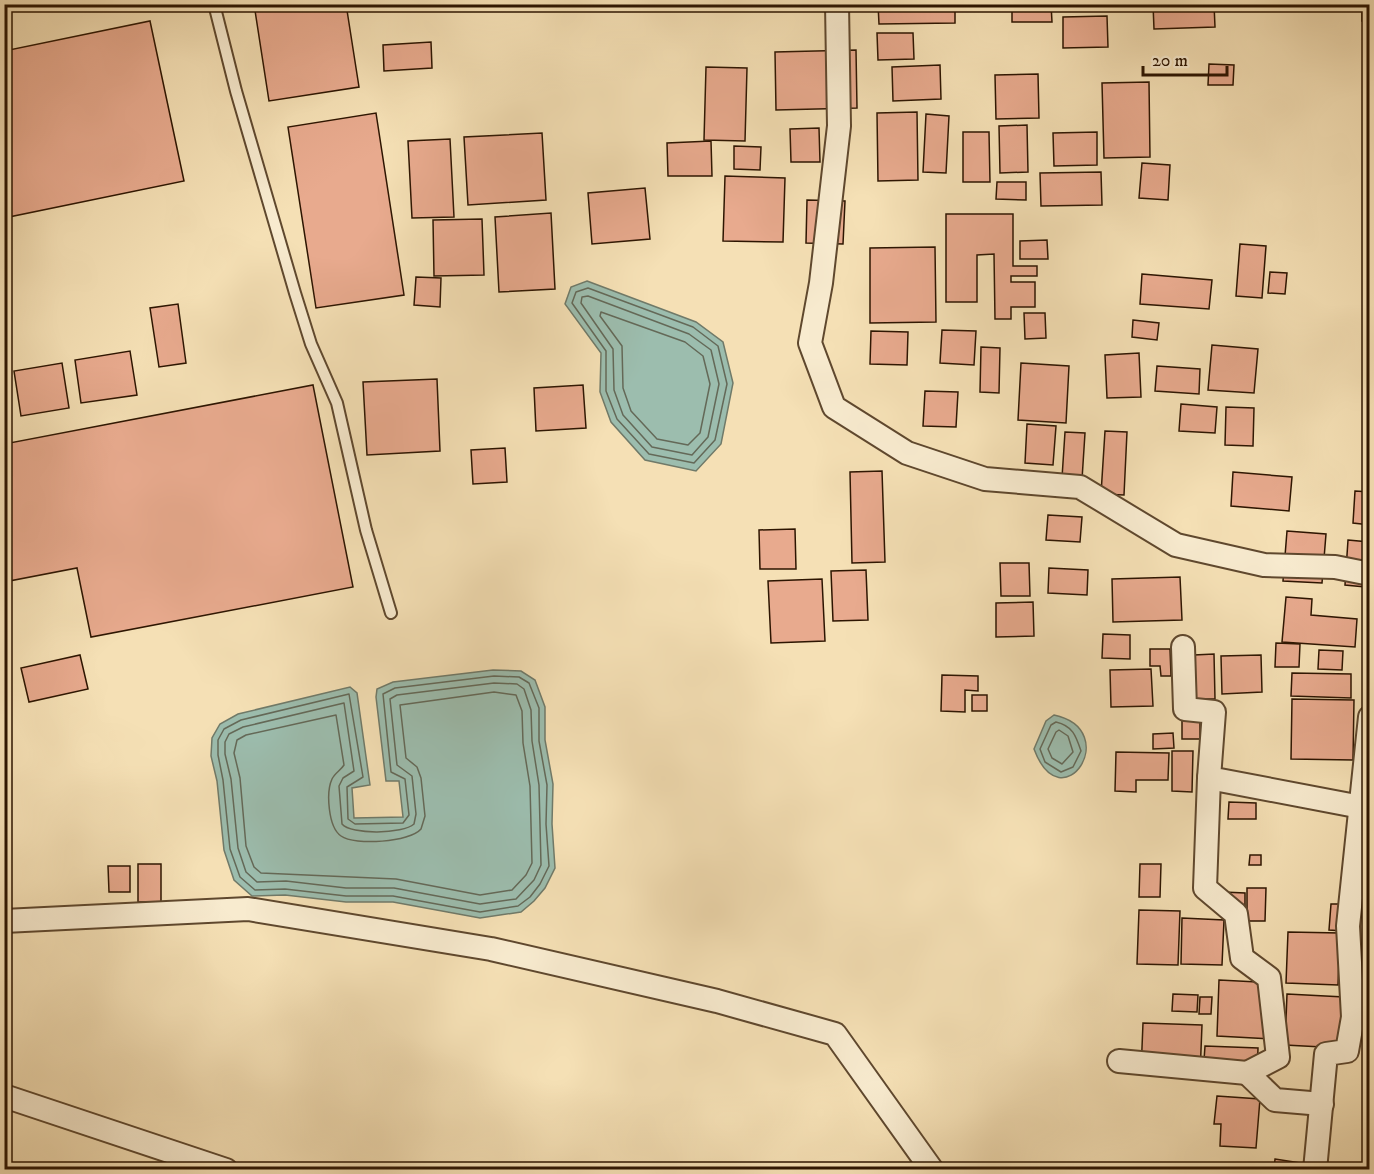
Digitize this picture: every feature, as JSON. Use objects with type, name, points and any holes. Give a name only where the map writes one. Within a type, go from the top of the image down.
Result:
[{"type":"street","points":[[837,4],[839,126],[821,283],[810,343],[834,407],[907,453],[985,479],[1080,487],[1176,545],[1264,565],[1335,567],[1370,574]]},
{"type":"street","points":[[1119,1061],[1248,1073],[1278,1057],[1269,978],[1242,958],[1236,914],[1205,888],[1214,712],[1185,709],[1184,646]]},
{"type":"street","points":[[1315,1170],[1326,1054],[1347,1051],[1353,1017],[1348,926],[1370,717]]},
{"type":"street","points":[[1209,777],[1361,807]]},
{"type":"street","points":[[4,921],[248,909],[491,949],[717,1001],[835,1034],[932,1170]]},
{"type":"street","points":[[1248,1073],[1275,1100],[1322,1104]]},
{"type":"street","points":[[4,1096],[226,1170]]},
{"type":"lane","points":[[214,4],[236,91],[298,303],[311,344],[338,403],[366,530],[391,613]]},
{"type":"water","points":[[587,281],[696,322],[723,342],[733,383],[721,444],[696,471],[645,460],[611,422],[600,392],[601,353],[565,304],[571,287]]},
{"type":"water","points":[[493,670],[521,671],[535,680],[545,707],[545,740],[553,784],[552,824],[555,868],[545,888],[521,912],[480,918],[393,902],[346,902],[285,895],[252,896],[234,880],[224,850],[217,781],[211,756],[212,738],[220,724],[238,714],[350,687],[357,693],[370,785],[352,788],[354,818],[403,817],[399,781],[386,781],[377,689],[393,682]]},
{"type":"water","points":[[1054,715],[1074,724],[1084,737],[1086,752],[1081,766],[1071,775],[1059,777],[1046,770],[1034,749],[1046,721]]},
{"type":"building","points":[[254,4],[346,4],[359,87],[269,101]]},
{"type":"building","points":[[878,4],[955,4],[955,23],[879,24]]},
{"type":"building","points":[[966,4],[1007,4],[1007,5],[966,6]]},
{"type":"building","points":[[1012,4],[1051,4],[1052,22],[1012,22]]},
{"type":"building","points":[[1153,4],[1214,4],[1215,27],[1154,29]]},
{"type":"building","points":[[1362,4],[1370,4],[1370,21],[1362,21]]},
{"type":"building","points":[[1107,16],[1108,47],[1063,48],[1063,17]]},
{"type":"building","points":[[150,21],[184,181],[4,218],[4,51]]},
{"type":"building","points":[[877,33],[913,33],[914,59],[878,60]]},
{"type":"building","points":[[431,42],[432,68],[384,71],[383,45]]},
{"type":"building","points":[[856,50],[857,108],[776,110],[775,52]]},
{"type":"building","points":[[1209,64],[1234,65],[1233,85],[1208,85]]},
{"type":"building","points":[[940,65],[941,99],[893,101],[892,67]]},
{"type":"building","points":[[706,67],[747,68],[745,141],[704,140]]},
{"type":"building","points":[[1038,74],[1039,118],[996,119],[995,75]]},
{"type":"building","points":[[1149,82],[1150,157],[1104,158],[1102,83]]},
{"type":"building","points":[[917,112],[918,180],[878,181],[877,113]]},
{"type":"building","points":[[376,113],[404,295],[316,308],[288,127]]},
{"type":"building","points":[[926,114],[949,116],[946,173],[923,172]]},
{"type":"building","points":[[1027,125],[1028,172],[1000,173],[999,126]]},
{"type":"building","points":[[819,128],[820,162],[791,162],[790,129]]},
{"type":"building","points":[[963,132],[989,132],[990,182],[963,182]]},
{"type":"building","points":[[1097,132],[1097,165],[1054,166],[1053,133]]},
{"type":"building","points":[[542,133],[546,200],[468,205],[464,137]]},
{"type":"building","points":[[450,139],[454,217],[412,218],[408,141]]},
{"type":"building","points":[[711,141],[712,176],[668,176],[667,143]]},
{"type":"building","points":[[734,146],[761,147],[760,170],[734,169]]},
{"type":"building","points":[[1142,163],[1170,165],[1168,200],[1139,198]]},
{"type":"building","points":[[1101,172],[1102,205],[1041,206],[1040,173]]},
{"type":"building","points":[[725,176],[785,178],[783,242],[723,241]]},
{"type":"building","points":[[997,182],[1026,182],[1026,200],[996,199]]},
{"type":"building","points":[[645,188],[650,239],[592,244],[588,193]]},
{"type":"building","points":[[807,200],[845,201],[843,244],[806,243]]},
{"type":"building","points":[[551,213],[555,289],[499,292],[495,217]]},
{"type":"building","points":[[946,214],[1013,214],[1013,266],[1037,266],[1037,276],[1011,276],[1011,282],[1035,282],[1035,307],[1011,307],[1011,319],[995,319],[994,254],[977,255],[977,302],[946,302]]},
{"type":"building","points":[[482,219],[484,275],[434,276],[433,220]]},
{"type":"building","points":[[1047,240],[1048,259],[1020,259],[1020,241]]},
{"type":"building","points":[[1240,244],[1266,246],[1262,298],[1236,296]]},
{"type":"building","points":[[935,247],[936,322],[870,323],[870,248]]},
{"type":"building","points":[[1270,272],[1287,273],[1285,294],[1268,293]]},
{"type":"building","points":[[1142,274],[1212,280],[1209,309],[1140,304]]},
{"type":"building","points":[[416,277],[441,278],[440,307],[414,305]]},
{"type":"building","points":[[178,304],[186,363],[159,367],[150,308]]},
{"type":"building","points":[[1024,313],[1045,313],[1046,338],[1025,339]]},
{"type":"building","points":[[1133,320],[1159,323],[1157,340],[1132,337]]},
{"type":"building","points":[[942,330],[976,331],[974,365],[940,363]]},
{"type":"building","points":[[871,331],[908,332],[907,365],[870,364]]},
{"type":"building","points":[[1212,345],[1258,349],[1254,393],[1208,390]]},
{"type":"building","points":[[981,347],[1000,348],[999,393],[980,392]]},
{"type":"building","points":[[130,351],[137,395],[81,403],[75,360]]},
{"type":"building","points":[[1139,353],[1141,397],[1107,398],[1105,355]]},
{"type":"building","points":[[62,363],[69,408],[21,416],[14,371]]},
{"type":"building","points":[[1021,363],[1069,366],[1066,423],[1018,420]]},
{"type":"building","points":[[1157,366],[1200,369],[1199,394],[1155,391]]},
{"type":"building","points":[[437,379],[440,451],[367,455],[363,382]]},
{"type":"building","points":[[313,385],[353,587],[91,637],[77,568],[4,582],[4,444]]},
{"type":"building","points":[[583,385],[586,428],[536,431],[534,388]]},
{"type":"building","points":[[925,391],[958,392],[956,427],[923,426]]},
{"type":"building","points":[[1181,404],[1217,407],[1215,433],[1179,431]]},
{"type":"building","points":[[1226,407],[1254,408],[1253,446],[1225,445]]},
{"type":"building","points":[[1027,424],[1056,426],[1053,465],[1025,463]]},
{"type":"building","points":[[1105,431],[1127,432],[1124,495],[1101,494]]},
{"type":"building","points":[[1065,432],[1085,433],[1081,495],[1061,493]]},
{"type":"building","points":[[505,448],[507,482],[473,484],[471,450]]},
{"type":"building","points":[[882,471],[885,562],[852,563],[850,472]]},
{"type":"building","points":[[1233,472],[1292,477],[1289,511],[1231,506]]},
{"type":"building","points":[[1355,491],[1370,492],[1370,525],[1353,523]]},
{"type":"building","points":[[1048,515],[1082,517],[1080,542],[1046,540]]},
{"type":"building","points":[[795,529],[796,569],[760,569],[759,530]]},
{"type":"building","points":[[1287,531],[1326,534],[1322,583],[1283,581]]},
{"type":"building","points":[[1348,540],[1369,542],[1365,587],[1345,585]]},
{"type":"building","points":[[1000,563],[1029,563],[1030,596],[1001,596]]},
{"type":"building","points":[[1049,568],[1088,570],[1087,595],[1048,593]]},
{"type":"building","points":[[866,570],[868,620],[833,621],[831,571]]},
{"type":"building","points":[[1180,577],[1182,620],[1113,622],[1112,579]]},
{"type":"building","points":[[822,579],[825,641],[771,643],[768,581]]},
{"type":"building","points":[[1286,597],[1312,599],[1311,615],[1357,619],[1355,647],[1282,642]]},
{"type":"building","points":[[1033,602],[1034,636],[996,637],[996,603]]},
{"type":"building","points":[[1103,634],[1130,635],[1130,659],[1102,658]]},
{"type":"building","points":[[1276,643],[1300,644],[1299,667],[1275,667]]},
{"type":"building","points":[[1150,649],[1170,649],[1171,676],[1161,676],[1160,666],[1150,666]]},
{"type":"building","points":[[1319,650],[1343,651],[1342,670],[1318,669]]},
{"type":"building","points":[[1214,654],[1215,699],[1196,699],[1194,655]]},
{"type":"building","points":[[80,655],[88,689],[29,702],[21,668]]},
{"type":"building","points":[[1261,655],[1262,692],[1222,694],[1221,656]]},
{"type":"building","points":[[1151,669],[1153,706],[1111,707],[1110,670]]},
{"type":"building","points":[[1292,673],[1351,674],[1351,698],[1291,696]]},
{"type":"building","points":[[942,675],[978,676],[978,691],[965,690],[965,712],[941,711]]},
{"type":"building","points":[[972,695],[987,695],[987,711],[972,711]]},
{"type":"building","points":[[1292,699],[1354,700],[1353,760],[1291,759]]},
{"type":"building","points":[[1182,719],[1200,719],[1200,739],[1182,739]]},
{"type":"building","points":[[1173,733],[1174,748],[1153,749],[1153,734]]},
{"type":"building","points":[[1172,751],[1193,751],[1192,792],[1172,791]]},
{"type":"building","points":[[1116,752],[1169,753],[1168,780],[1136,780],[1136,792],[1115,791]]},
{"type":"building","points":[[1229,802],[1256,803],[1256,819],[1228,819]]},
{"type":"building","points":[[1250,855],[1261,855],[1261,865],[1249,865]]},
{"type":"building","points":[[138,864],[161,864],[161,902],[138,902]]},
{"type":"building","points":[[1140,864],[1161,864],[1160,897],[1139,897]]},
{"type":"building","points":[[108,866],[130,866],[130,892],[109,892]]},
{"type":"building","points":[[1247,888],[1266,888],[1265,921],[1247,921]]},
{"type":"building","points":[[1223,892],[1245,893],[1245,908],[1223,907]]},
{"type":"building","points":[[1368,903],[1370,903],[1370,952],[1368,952]]},
{"type":"building","points":[[1331,904],[1345,904],[1343,931],[1329,930]]},
{"type":"building","points":[[1139,910],[1180,911],[1178,965],[1137,964]]},
{"type":"building","points":[[1182,918],[1224,920],[1222,965],[1181,964]]},
{"type":"building","points":[[1288,932],[1340,933],[1338,985],[1286,983]]},
{"type":"building","points":[[1351,957],[1370,957],[1370,980],[1351,980]]},
{"type":"building","points":[[1219,980],[1275,983],[1273,1039],[1217,1036]]},
{"type":"building","points":[[1173,994],[1198,995],[1197,1012],[1172,1011]]},
{"type":"building","points":[[1287,994],[1344,997],[1341,1048],[1285,1045]]},
{"type":"building","points":[[1200,997],[1212,997],[1211,1014],[1199,1014]]},
{"type":"building","points":[[1143,1023],[1202,1025],[1200,1075],[1141,1072]]},
{"type":"building","points":[[1205,1046],[1258,1048],[1257,1078],[1203,1075]]},
{"type":"building","points":[[1217,1096],[1260,1099],[1256,1148],[1220,1146],[1221,1124],[1214,1124]]},
{"type":"building","points":[[1275,1159],[1314,1165],[1313,1170],[1274,1170]]}]
